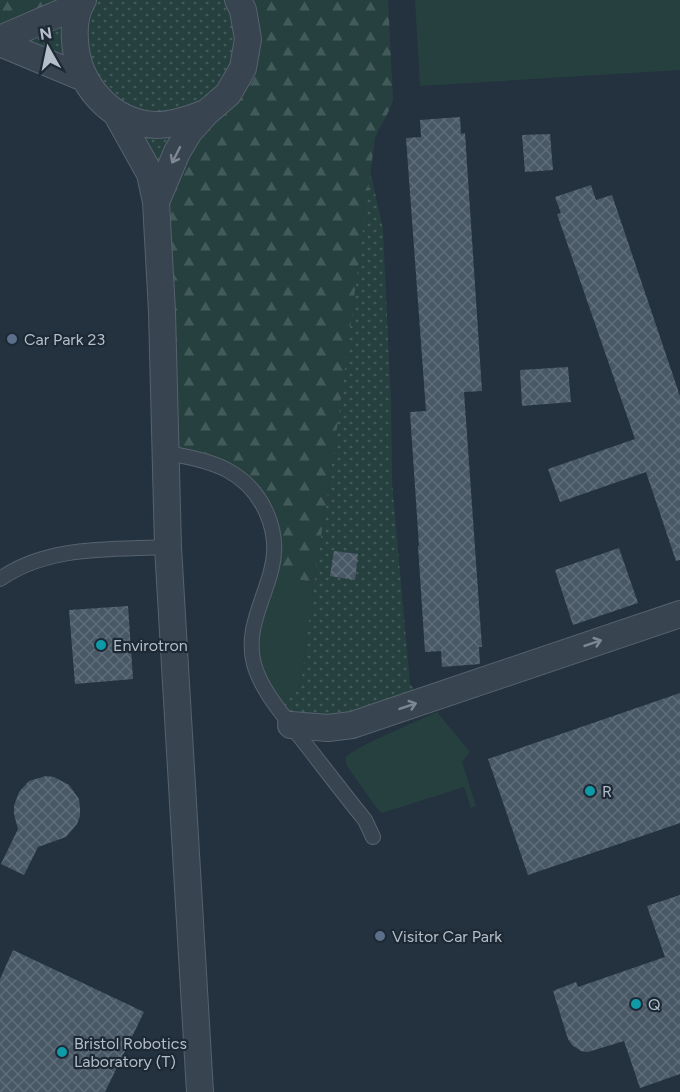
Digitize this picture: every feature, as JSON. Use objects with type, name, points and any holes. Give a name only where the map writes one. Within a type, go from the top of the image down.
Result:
[{"type":"street","points":[[0,41],[82,2]]},
{"type":"street","points":[[82,2],[74,29],[75,54],[84,78],[97,98],[116,112],[135,121],[156,125],[181,122],[206,113]]},
{"type":"street","points":[[156,202],[177,152],[189,132],[228,94],[243,68],[248,39],[243,3]]},
{"type":"street","points":[[0,41],[84,78]]},
{"type":"street","points":[[116,112],[150,174],[156,202],[162,312],[168,547],[200,1092]]},
{"type":"street","points":[[291,725],[328,728],[352,725],[680,614]]},
{"type":"lane","points":[[166,453],[190,457],[228,470],[249,487],[265,508],[273,533],[274,560],[254,624],[252,637],[254,664],[259,677],[279,709],[365,820],[373,837]]},
{"type":"lane","points":[[0,579],[20,567],[56,555],[86,551],[168,547]]},
{"type":"green space","points":[[0,0],[83,0],[0,39]]},
{"type":"green space","points":[[83,0],[238,0],[248,39],[156,202],[97,98],[0,43]]},
{"type":"green space","points":[[246,0],[388,0],[393,100],[375,138],[333,458],[314,583],[271,573],[273,533],[239,478],[166,453],[168,172],[228,94]]},
{"type":"green space","points":[[415,0],[680,0],[680,70],[420,86]]},
{"type":"green space","points":[[370,170],[383,229],[391,403],[392,483],[410,684],[422,701],[321,728],[279,709],[299,687],[302,676]]},
{"type":"green space","points":[[271,573],[314,583],[301,681],[296,692],[279,709],[252,651]]},
{"type":"green space","points":[[437,712],[470,752],[462,762],[476,806],[471,808],[464,787],[382,813],[347,766],[346,757],[374,741]]},
{"type":"building","points":[[460,117],[461,134],[465,133],[482,391],[464,392],[482,647],[479,647],[480,664],[442,667],[441,651],[425,652],[410,412],[426,411],[406,138],[421,137],[420,120]]},
{"type":"building","points":[[550,134],[553,170],[525,172],[522,135]]},
{"type":"building","points":[[591,185],[596,200],[612,195],[680,396],[680,560],[676,561],[646,472],[560,502],[548,469],[635,439],[557,214],[561,213],[555,197]]},
{"type":"building","points":[[568,367],[571,402],[522,406],[520,370]]},
{"type":"building","points":[[619,548],[638,603],[573,625],[555,570]]},
{"type":"building","points":[[334,551],[358,554],[355,580],[330,576]]},
{"type":"building","name":"Envirotron","points":[[128,606],[133,679],[75,684],[69,610]]},
{"type":"building","name":"R","points":[[680,693],[680,823],[528,875],[488,759]]},
{"type":"building","points":[[46,776],[54,777],[69,785],[79,799],[80,816],[77,824],[66,837],[38,847],[24,875],[1,864],[18,829],[14,806],[19,792],[29,781]]},
{"type":"building","name":"Q","points":[[680,895],[680,1074],[640,1088],[624,1041],[588,1052],[581,1051],[572,1045],[553,991],[576,982],[578,987],[665,957],[647,906]]},
{"type":"building","name":"Bristol Robotics Laboratory (T)","points":[[13,950],[144,1012],[105,1092],[0,1092],[0,979]]},
{"type":"place","name":"Car Park 23","points":[[12,339]]},
{"type":"place","name":"Envirotron","points":[[101,645]]},
{"type":"place","name":"R","points":[[590,791]]},
{"type":"place","name":"Visitor Car Park","points":[[380,936]]},
{"type":"place","name":"Q","points":[[636,1004]]},
{"type":"place","name":"Bristol Robotics Laboratory (T)","points":[[62,1052]]}]
